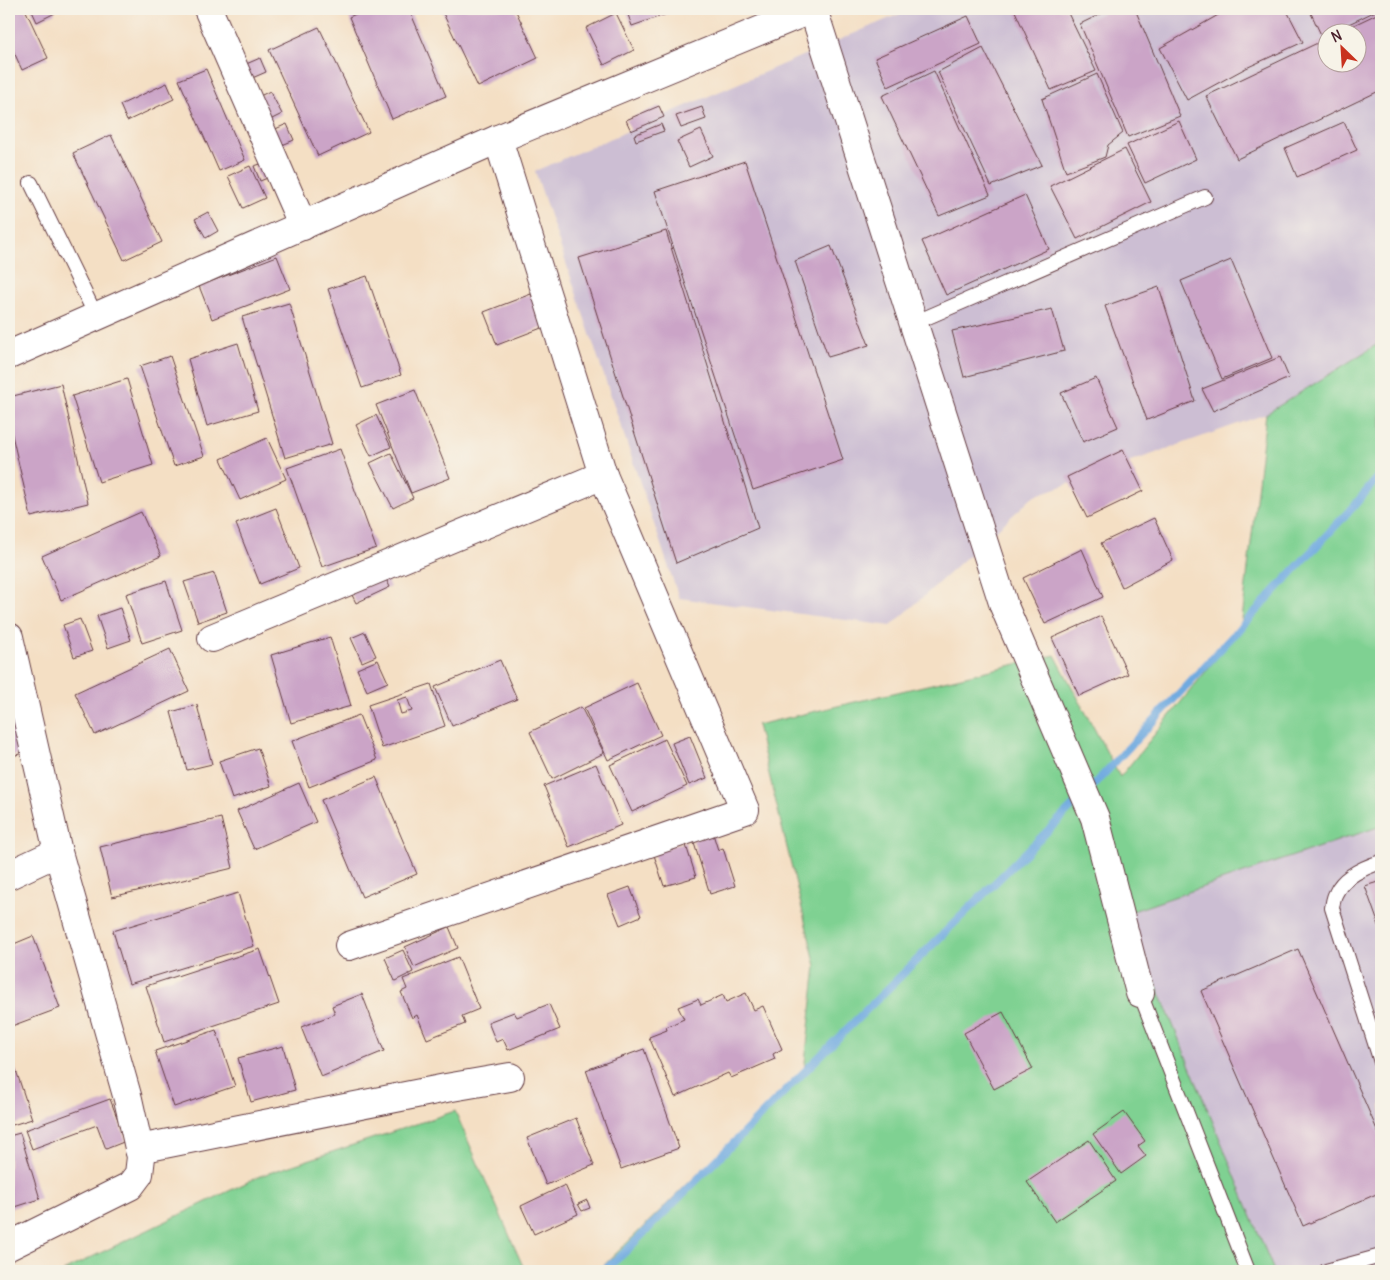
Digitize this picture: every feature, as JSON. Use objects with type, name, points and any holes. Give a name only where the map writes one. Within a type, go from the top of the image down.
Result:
[{"type":"street","points":[[208,9],[303,226]]},
{"type":"street","points":[[9,355],[498,139],[813,9],[1004,606],[1095,818],[1140,993]]},
{"type":"street","points":[[349,946],[745,810],[603,475],[498,139]]},
{"type":"street","points":[[212,638],[603,475]]},
{"type":"street","points":[[9,637],[58,852],[128,1099],[141,1157],[139,1174],[130,1186],[9,1246]]},
{"type":"street","points":[[9,876],[58,852]]},
{"type":"street","points":[[139,1149],[510,1077]]},
{"type":"lane","points":[[31,183],[96,316]]},
{"type":"lane","points":[[914,323],[1205,197]]},
{"type":"lane","points":[[1381,862],[1365,868],[1338,888],[1334,895],[1332,908],[1381,1062]]},
{"type":"lane","points":[[1140,993],[1248,1271]]},
{"type":"lane","points":[[1326,1271],[1381,1256]]},
{"type":"shaded area","points":[[911,9],[1381,9],[1381,342],[1266,414],[1034,496],[891,626],[679,598],[535,171]]},
{"type":"shaded area","points":[[1381,826],[1381,1271],[1274,1271],[1127,913]]},
{"type":"green space","points":[[1381,342],[1381,826],[1127,913],[1274,1271],[598,1271],[804,1071],[816,966],[757,725],[1055,655],[1120,777],[1241,628],[1266,414]]},
{"type":"green space","points":[[455,1111],[525,1271],[63,1271],[260,1176]]},
{"type":"building","points":[[9,9],[25,9],[48,58],[22,70],[9,41]]},
{"type":"building","points":[[31,9],[54,9],[55,13],[37,22]]},
{"type":"building","points":[[367,9],[409,9],[446,96],[392,119],[349,17]]},
{"type":"building","points":[[441,9],[515,9],[538,58],[478,87]]},
{"type":"building","points":[[626,9],[681,9],[632,26]]},
{"type":"building","points":[[1014,9],[1066,9],[1096,71],[1051,90]]},
{"type":"building","points":[[1111,9],[1135,9],[1180,116],[1128,137],[1080,24]]},
{"type":"building","points":[[1286,9],[1303,42],[1244,69],[1187,100],[1160,48],[1220,14],[1219,10]]},
{"type":"building","points":[[1309,9],[1380,9],[1353,22],[1318,22],[1318,28]]},
{"type":"building","points":[[1381,12],[1381,90],[1237,159],[1206,96],[1318,43],[1318,72],[1368,72],[1368,22],[1360,22]]},
{"type":"building","points":[[616,13],[634,50],[604,65],[586,28]]},
{"type":"building","points":[[968,16],[981,44],[888,87],[875,58]]},
{"type":"building","points":[[319,27],[369,132],[318,156],[269,50]]},
{"type":"building","points":[[983,48],[1042,165],[991,186],[938,72]]},
{"type":"building","points":[[260,58],[266,72],[250,79],[244,65]]},
{"type":"building","points":[[206,69],[245,160],[219,171],[179,80]]},
{"type":"building","points":[[934,71],[990,195],[939,216],[882,96]]},
{"type":"building","points":[[1097,74],[1123,133],[1108,145],[1105,157],[1066,172],[1042,99]]},
{"type":"building","points":[[167,83],[174,99],[127,121],[120,105]]},
{"type":"building","points":[[270,91],[282,114],[268,121],[256,98]]},
{"type":"building","points":[[659,106],[664,117],[631,131],[626,120]]},
{"type":"building","points":[[702,107],[706,119],[681,128],[676,116]]},
{"type":"building","points":[[1179,121],[1196,159],[1145,183],[1127,145]]},
{"type":"building","points":[[1344,122],[1357,150],[1297,177],[1285,148]]},
{"type":"building","points":[[287,124],[294,140],[280,146],[273,130]]},
{"type":"building","points":[[661,124],[664,131],[636,141],[634,135]]},
{"type":"building","points":[[701,130],[713,156],[689,167],[677,141]]},
{"type":"building","points":[[111,135],[162,242],[124,260],[73,153]]},
{"type":"building","points":[[1125,149],[1151,202],[1077,239],[1050,186]]},
{"type":"building","points":[[745,161],[843,460],[753,490],[655,191]]},
{"type":"building","points":[[264,163],[270,177],[260,181],[254,166]]},
{"type":"building","points":[[250,166],[265,198],[243,208],[228,176]]},
{"type":"building","points":[[1025,195],[1049,249],[946,295],[922,241]]},
{"type":"building","points":[[208,212],[218,231],[206,238],[195,219]]},
{"type":"building","points":[[666,231],[758,528],[676,563],[579,258]]},
{"type":"building","points":[[831,246],[869,345],[828,357],[795,261]]},
{"type":"building","points":[[277,256],[290,289],[212,319],[199,286]]},
{"type":"building","points":[[1231,260],[1272,358],[1222,379],[1181,281]]},
{"type":"building","points":[[367,276],[401,375],[362,388],[328,289]]},
{"type":"building","points":[[1159,287],[1195,401],[1147,420],[1105,306]]},
{"type":"building","points":[[531,294],[544,327],[497,345],[484,312]]},
{"type":"building","points":[[289,303],[332,444],[285,458],[242,317]]},
{"type":"building","points":[[1052,309],[1064,351],[964,377],[952,331]]},
{"type":"building","points":[[238,343],[258,411],[207,426],[188,359]]},
{"type":"building","points":[[170,356],[204,456],[174,466],[140,366]]},
{"type":"building","points":[[1280,357],[1289,378],[1213,411],[1202,389]]},
{"type":"building","points":[[1096,378],[1118,427],[1083,442],[1061,393]]},
{"type":"building","points":[[127,379],[153,465],[99,482],[72,396]]},
{"type":"building","points":[[61,384],[88,503],[31,517],[9,422],[9,397]]},
{"type":"building","points":[[415,390],[450,478],[411,493],[376,405]]},
{"type":"building","points":[[376,415],[391,447],[371,456],[356,425]]},
{"type":"building","points":[[267,438],[286,479],[240,500],[221,459]]},
{"type":"building","points":[[340,449],[376,548],[322,567],[287,468]]},
{"type":"building","points":[[1123,450],[1143,491],[1087,518],[1067,477]]},
{"type":"building","points":[[391,453],[413,498],[393,508],[370,463]]},
{"type":"building","points":[[276,508],[299,568],[260,584],[236,524]]},
{"type":"building","points":[[141,512],[161,556],[61,600],[42,556]]},
{"type":"building","points":[[1154,518],[1173,560],[1122,587],[1101,543]]},
{"type":"building","points":[[1082,549],[1103,597],[1045,624],[1023,578]]},
{"type":"building","points":[[214,573],[227,612],[198,622],[184,582]]},
{"type":"building","points":[[385,577],[390,587],[356,603],[351,593]]},
{"type":"building","points":[[166,581],[182,630],[142,643],[126,594]]},
{"type":"building","points":[[120,608],[131,640],[108,648],[97,616]]},
{"type":"building","points":[[1101,616],[1128,674],[1079,696],[1052,638]]},
{"type":"building","points":[[80,619],[92,651],[74,657],[63,625]]},
{"type":"building","points":[[365,632],[376,656],[362,662],[351,638]]},
{"type":"building","points":[[330,637],[351,706],[291,723],[271,655]]},
{"type":"building","points":[[170,649],[189,691],[95,735],[75,693]]},
{"type":"building","points":[[378,660],[388,682],[367,691],[357,669]]},
{"type":"building","points":[[500,660],[517,699],[452,726],[435,687]]},
{"type":"building","points":[[637,683],[661,735],[608,760],[584,708]]},
{"type":"building","points":[[431,684],[445,726],[382,748],[368,705]],"holes":[[[407,697],[412,711],[401,714],[397,700]]]},
{"type":"building","points":[[9,704],[23,753],[9,757]]},
{"type":"building","points":[[197,705],[212,764],[187,770],[171,712]]},
{"type":"building","points":[[581,707],[604,753],[552,779],[530,732]]},
{"type":"building","points":[[359,715],[377,760],[309,787],[292,741]]},
{"type":"building","points":[[690,736],[707,778],[689,785],[672,743]]},
{"type":"building","points":[[665,739],[687,786],[632,812],[610,765]]},
{"type":"building","points":[[258,748],[271,786],[232,799],[219,761]]},
{"type":"building","points":[[596,764],[621,825],[569,847],[544,786]]},
{"type":"building","points":[[376,777],[417,874],[362,897],[321,800]]},
{"type":"building","points":[[299,783],[316,822],[254,849],[237,811]]},
{"type":"building","points":[[221,818],[233,868],[112,897],[100,847]]},
{"type":"building","points":[[713,834],[718,850],[723,848],[735,886],[710,894],[693,840]]},
{"type":"building","points":[[685,842],[696,877],[664,886],[653,852]]},
{"type":"building","points":[[1381,881],[1381,931],[1365,886]]},
{"type":"building","points":[[630,887],[641,916],[620,925],[608,895]]},
{"type":"building","points":[[238,893],[254,946],[129,984],[113,931]]},
{"type":"building","points":[[449,927],[458,948],[414,967],[405,947]]},
{"type":"building","points":[[33,936],[60,1008],[9,1027],[9,946]]},
{"type":"building","points":[[260,949],[279,1004],[164,1042],[146,986]]},
{"type":"building","points":[[1298,949],[1381,1139],[1381,1192],[1303,1226],[1201,991]]},
{"type":"building","points":[[403,950],[413,972],[395,981],[385,958]]},
{"type":"building","points":[[458,957],[479,1009],[462,1016],[465,1024],[427,1039],[417,1015],[412,1018],[401,992],[407,989],[403,979]]},
{"type":"building","points":[[746,993],[754,1010],[763,1006],[782,1049],[773,1054],[775,1059],[731,1078],[728,1073],[675,1097],[649,1037],[667,1030],[666,1027],[684,1019],[678,1007],[698,999],[701,1005],[723,995],[726,1002]]},
{"type":"building","points":[[362,994],[384,1051],[321,1077],[301,1027],[335,1014],[332,1006]]},
{"type":"building","points":[[549,1004],[560,1029],[508,1050],[503,1039],[496,1042],[488,1022],[514,1012],[517,1017]]},
{"type":"building","points":[[1003,1012],[1033,1069],[994,1089],[964,1033]]},
{"type":"building","points":[[216,1030],[235,1086],[174,1107],[155,1051]]},
{"type":"building","points":[[283,1046],[295,1090],[251,1102],[238,1058]]},
{"type":"building","points":[[644,1049],[679,1148],[621,1169],[586,1070]]},
{"type":"building","points":[[12,1058],[32,1119],[9,1126],[9,1059]]},
{"type":"building","points":[[110,1099],[126,1141],[106,1149],[97,1125],[32,1149],[25,1130]]},
{"type":"building","points":[[1124,1112],[1145,1141],[1138,1146],[1146,1156],[1121,1174],[1093,1134]]},
{"type":"building","points":[[576,1118],[594,1165],[546,1185],[527,1138]]},
{"type":"building","points":[[20,1133],[40,1199],[9,1209],[9,1136]]},
{"type":"building","points":[[1089,1140],[1116,1181],[1055,1222],[1027,1182]]},
{"type":"building","points":[[565,1185],[578,1214],[534,1234],[521,1206]]},
{"type":"building","points":[[587,1200],[590,1208],[582,1211],[578,1204]]},
{"type":"waterway","points":[[1089,790],[1353,507],[1381,474]]},
{"type":"waterway","points":[[603,1271],[623,1254],[1081,798]]}]
